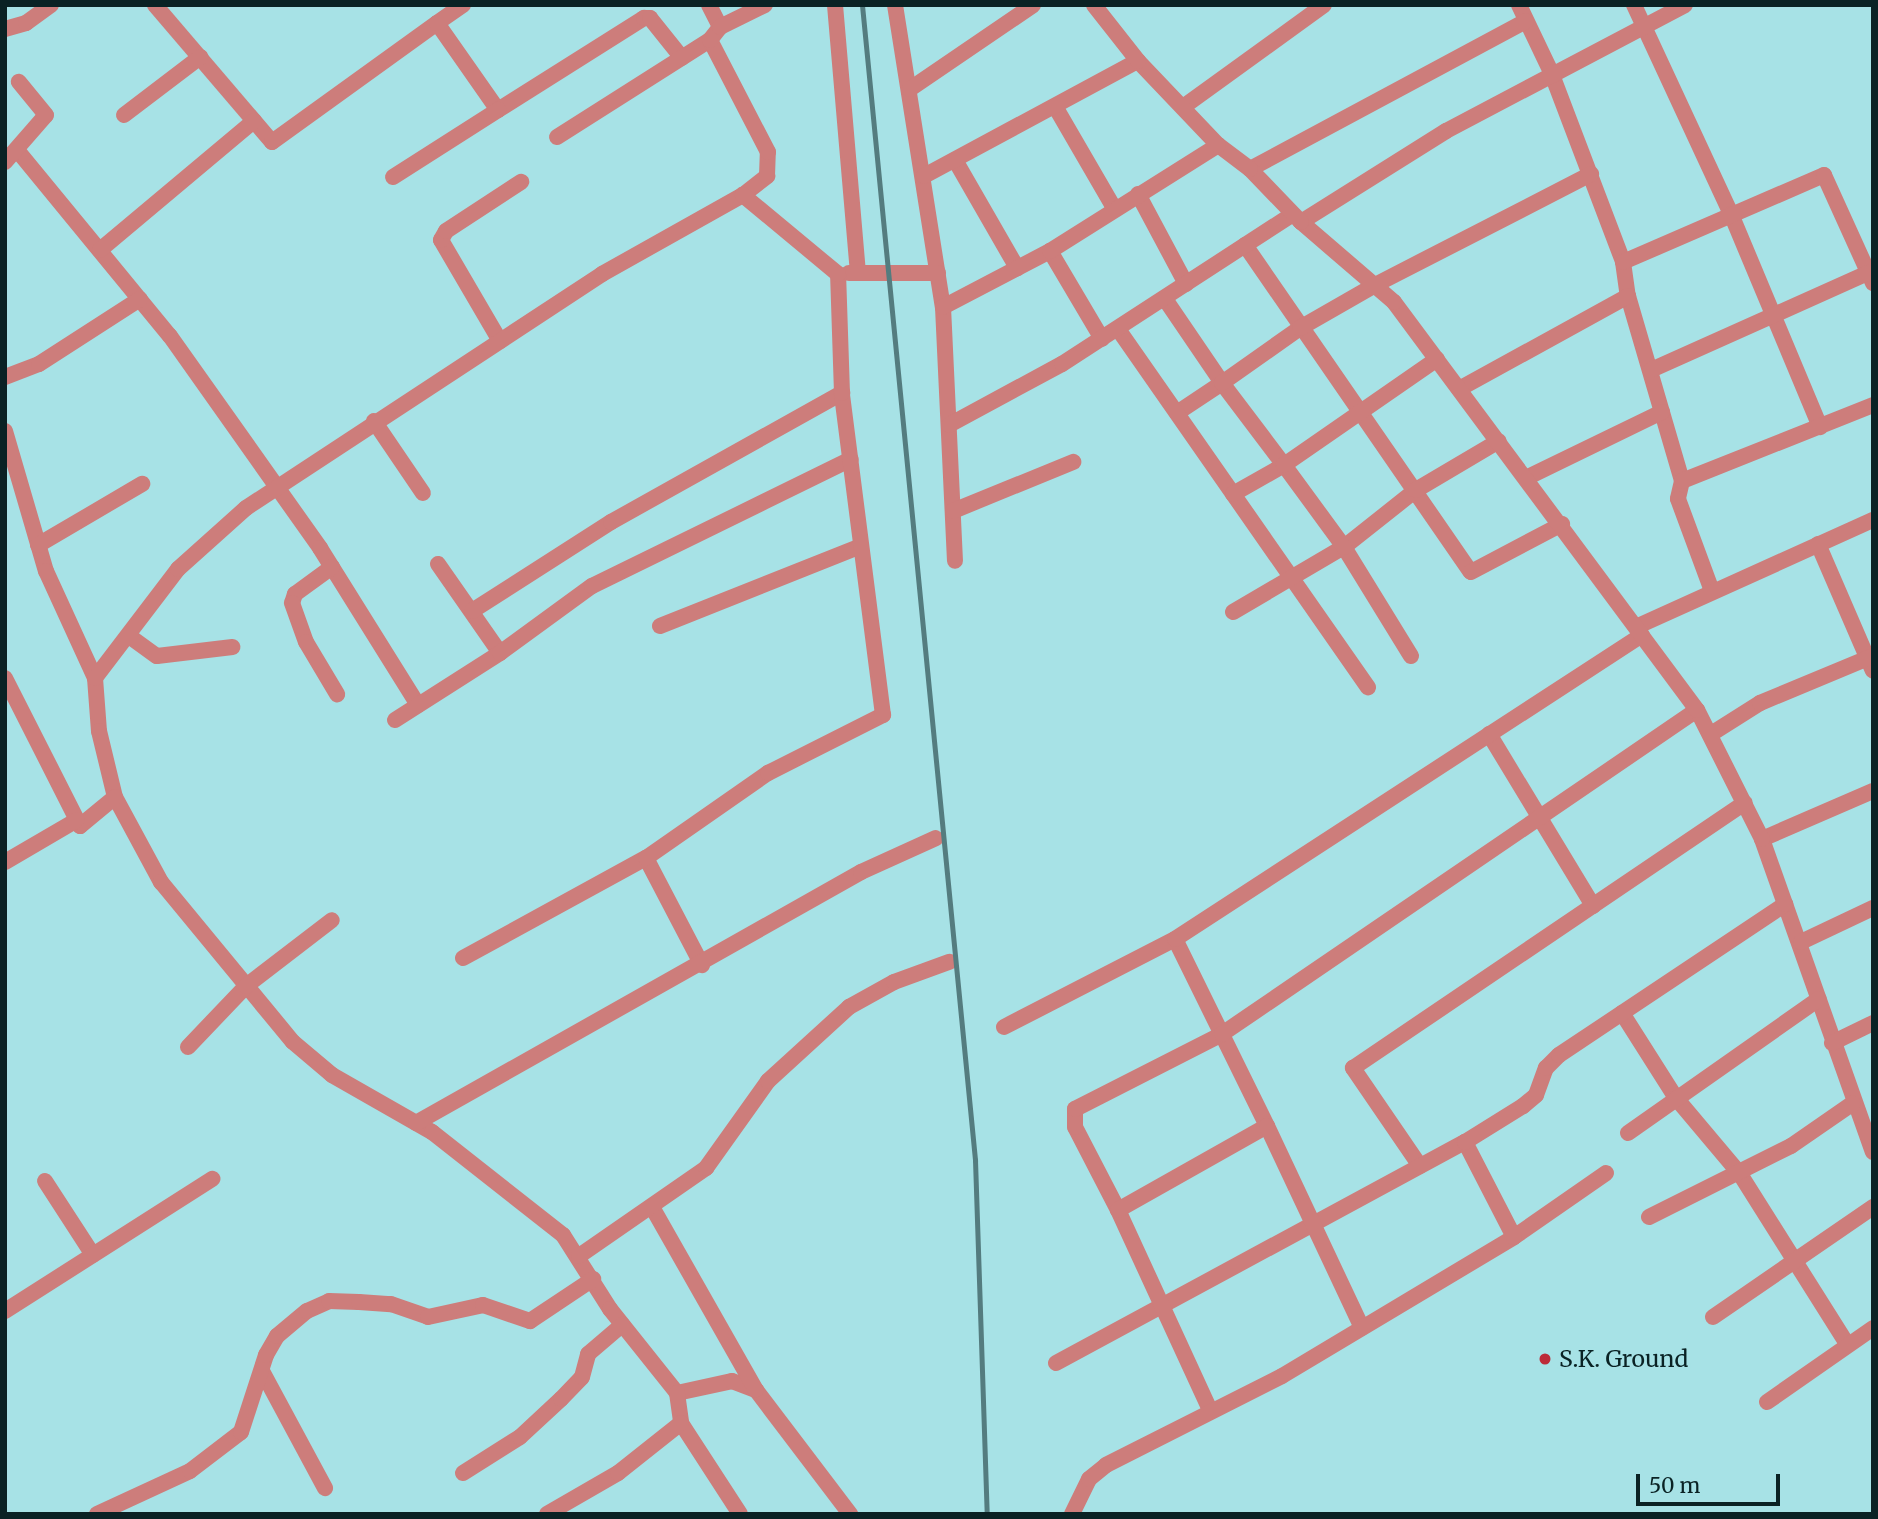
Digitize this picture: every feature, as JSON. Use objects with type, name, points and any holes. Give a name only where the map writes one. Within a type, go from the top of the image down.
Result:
[{"type":"street","points":[[5,29],[26,23],[51,5]]},
{"type":"street","points":[[155,5],[272,142],[443,14],[463,5]]},
{"type":"street","points":[[709,5],[720,27]]},
{"type":"street","points":[[558,137],[710,40],[720,27],[765,5]]},
{"type":"street","points":[[835,5],[858,272]]},
{"type":"street","points":[[895,5],[943,307],[955,561]]},
{"type":"street","points":[[910,89],[1033,5]]},
{"type":"street","points":[[1183,107],[1324,5]]},
{"type":"street","points":[[1519,5],[1551,72],[1623,262],[1628,296],[1682,481],[1678,499],[1712,591]]},
{"type":"street","points":[[1634,5],[1731,214],[1820,426]]},
{"type":"street","points":[[949,425],[1102,339],[1245,245],[1551,72],[1685,5]]},
{"type":"street","points":[[1101,8],[1138,61],[1218,145],[1250,169],[1297,218],[1375,285],[1437,359],[1528,477],[1697,710],[1762,839],[1801,942],[1853,1103],[1873,1152]]},
{"type":"street","points":[[443,14],[498,110]]},
{"type":"street","points":[[394,177],[644,18],[650,18],[682,58]]},
{"type":"street","points":[[1250,169],[1526,21]]},
{"type":"street","points":[[95,678],[178,569],[277,485],[602,274],[743,195],[766,176],[768,152],[710,40]]},
{"type":"street","points":[[124,115],[200,57]]},
{"type":"street","points":[[923,176],[1056,108],[1138,61]]},
{"type":"street","points":[[5,162],[46,114],[19,82]]},
{"type":"street","points":[[1056,108],[1114,208]]},
{"type":"street","points":[[100,250],[254,121]]},
{"type":"street","points":[[943,307],[1050,251],[1114,208],[1218,145]]},
{"type":"street","points":[[17,149],[139,299],[277,485],[418,705]]},
{"type":"street","points":[[955,160],[1017,268]]},
{"type":"street","points":[[1177,413],[1300,328],[1375,285],[1591,174]]},
{"type":"street","points":[[1623,262],[1824,176],[1870,278],[1775,315],[1651,370]]},
{"type":"street","points":[[500,341],[441,240],[446,231],[521,181]]},
{"type":"street","points":[[1138,194],[1186,284]]},
{"type":"street","points":[[743,195],[838,274],[938,273]]},
{"type":"street","points":[[1245,245],[1471,572],[1562,524]]},
{"type":"street","points":[[1050,251],[1102,339]]},
{"type":"street","points":[[463,958],[646,858],[768,773],[883,715],[842,393],[838,274]]},
{"type":"street","points":[[1459,389],[1628,296]]},
{"type":"street","points":[[5,377],[39,364],[139,299]]},
{"type":"street","points":[[1165,299],[1222,383],[1344,547],[1411,656]]},
{"type":"street","points":[[1118,329],[1368,688]]},
{"type":"street","points":[[1233,494],[1284,465],[1437,359]]},
{"type":"street","points":[[472,611],[611,522],[842,393]]},
{"type":"street","points":[[1682,481],[1873,405]]},
{"type":"street","points":[[1528,477],[1662,412]]},
{"type":"street","points":[[374,421],[423,493]]},
{"type":"street","points":[[5,431],[38,545],[95,678],[99,731],[115,797],[160,882],[293,1042],[332,1075],[416,1123],[563,1235],[622,1325],[677,1393],[681,1423],[740,1514]]},
{"type":"street","points":[[1233,612],[1290,576],[1344,547],[1416,490],[1499,441]]},
{"type":"street","points":[[395,720],[500,653],[592,586],[851,459]]},
{"type":"street","points":[[953,511],[1073,462]]},
{"type":"street","points":[[38,545],[142,484]]},
{"type":"street","points":[[1004,1027],[1175,939],[1489,734],[1640,630],[1712,591],[1873,520]]},
{"type":"street","points":[[1711,734],[1759,703],[1871,662],[1818,544]]},
{"type":"street","points":[[660,626],[861,546]]},
{"type":"street","points":[[438,564],[500,653]]},
{"type":"street","points":[[332,567],[295,594],[292,603],[306,642],[337,694]]},
{"type":"street","points":[[129,636],[157,656],[232,647]]},
{"type":"street","points":[[5,678],[80,826],[115,797]]},
{"type":"street","points":[[1210,1410],[1118,1210],[1075,1126],[1075,1109],[1222,1034],[1697,710]]},
{"type":"street","points":[[1489,734],[1537,819],[1593,906]]},
{"type":"street","points":[[1762,839],[1873,791]]},
{"type":"street","points":[[1420,1166],[1353,1068],[1745,803]]},
{"type":"street","points":[[5,862],[77,821]]},
{"type":"street","points":[[416,1123],[618,1007],[702,965],[861,872],[936,838]]},
{"type":"street","points":[[646,858],[702,965]]},
{"type":"street","points":[[1056,1363],[1316,1224],[1465,1142],[1523,1106],[1536,1095],[1546,1068],[1559,1055],[1785,904]]},
{"type":"street","points":[[1801,942],[1873,908]]},
{"type":"street","points":[[188,1046],[246,986],[332,920]]},
{"type":"street","points":[[1175,939],[1316,1224],[1362,1328]]},
{"type":"street","points":[[579,1256],[652,1208],[706,1168],[768,1082],[849,1007],[894,982],[949,962]]},
{"type":"street","points":[[1628,1133],[1819,999]]},
{"type":"street","points":[[1622,1013],[1676,1098],[1740,1174],[1847,1344]]},
{"type":"street","points":[[1832,1043],[1873,1023]]},
{"type":"street","points":[[1648,1217],[1740,1174],[1853,1103]]},
{"type":"street","points":[[1118,1210],[1267,1126]]},
{"type":"street","points":[[1465,1142],[1514,1237]]},
{"type":"street","points":[[1072,1514],[1090,1479],[1106,1465],[1210,1410],[1282,1376],[1514,1237],[1606,1173]]},
{"type":"street","points":[[5,1311],[212,1179]]},
{"type":"street","points":[[45,1181],[93,1255]]},
{"type":"street","points":[[1713,1317],[1873,1207]]},
{"type":"street","points":[[652,1208],[755,1390],[849,1514]]},
{"type":"street","points":[[97,1514],[214,1456],[241,1432],[277,1336],[307,1311],[329,1301],[391,1304],[428,1317],[483,1305],[530,1321],[593,1279]]},
{"type":"street","points":[[463,1472],[520,1437],[582,1377],[588,1354],[622,1325]]},
{"type":"street","points":[[1767,1402],[1873,1328]]},
{"type":"street","points":[[262,1371],[325,1488]]},
{"type":"street","points":[[677,1393],[732,1381],[755,1390]]},
{"type":"street","points":[[547,1514],[618,1473],[681,1423]]},
{"type":"railway","points":[[862,5],[975,1160],[987,1514]]},
{"type":"place","name":"S.K. Ground","points":[[1545,1359]]}]
